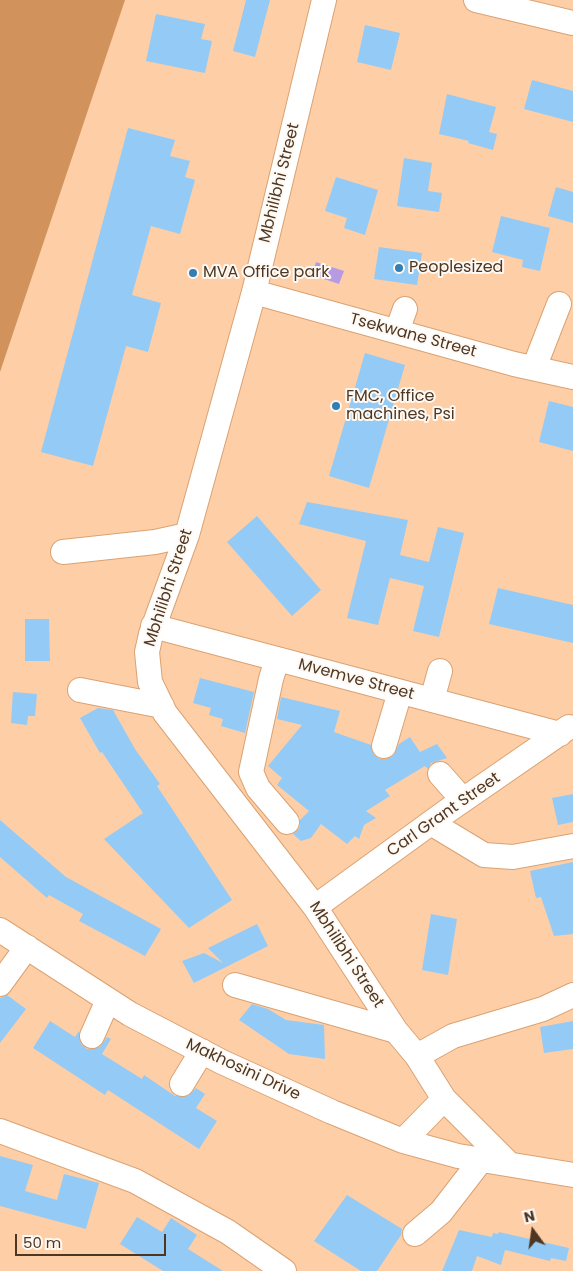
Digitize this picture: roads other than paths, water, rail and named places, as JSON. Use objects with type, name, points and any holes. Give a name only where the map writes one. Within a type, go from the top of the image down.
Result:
[{"type":"street","name":"Mbhilibhi Street","points":[[324,0],[254,292],[187,535],[153,626],[147,652],[150,682],[162,706],[315,907],[396,1031],[417,1056],[444,1099],[507,1162]]},
{"type":"street","points":[[476,0],[573,23]]},
{"type":"street","name":"Tsekwane Street","points":[[254,292],[573,378]]},
{"type":"street","points":[[534,368],[559,304]]},
{"type":"street","points":[[396,331],[405,309]]},
{"type":"street","points":[[64,552],[155,542],[187,535]]},
{"type":"street","name":"Mvemve Street","points":[[153,626],[277,660],[567,734]]},
{"type":"street","points":[[277,660],[271,679],[251,772],[258,788],[287,822]]},
{"type":"street","points":[[432,700],[440,671]]},
{"type":"street","points":[[80,690],[162,706]]},
{"type":"street","points":[[384,746],[400,692]]},
{"type":"street","name":"Carl Grant Street","points":[[315,907],[463,800],[567,734]]},
{"type":"street","points":[[440,774],[463,800]]},
{"type":"street","points":[[431,823],[484,855],[513,856],[573,846]]},
{"type":"street","name":"Makhosini Drive","points":[[0,930],[108,1000],[202,1051],[332,1112],[403,1141],[458,1156],[507,1162],[573,1174]]},
{"type":"street","points":[[0,984],[27,947]]},
{"type":"street","points":[[235,984],[396,1031]]},
{"type":"street","points":[[417,1056],[453,1036],[543,1009],[573,995]]},
{"type":"street","points":[[92,1036],[108,1000]]},
{"type":"street","points":[[182,1084],[202,1051]]},
{"type":"street","points":[[403,1141],[444,1099]]},
{"type":"street","points":[[0,1131],[135,1181],[228,1232],[284,1271]]},
{"type":"street","points":[[415,1234],[441,1212],[482,1159]]},
{"type":"place","name":"Peoplesized","points":[[399,268]]},
{"type":"place","name":"MVA Office park","points":[[193,273]]},
{"type":"place","name":"FMC, Office machines, Psi","points":[[336,406]]}]
